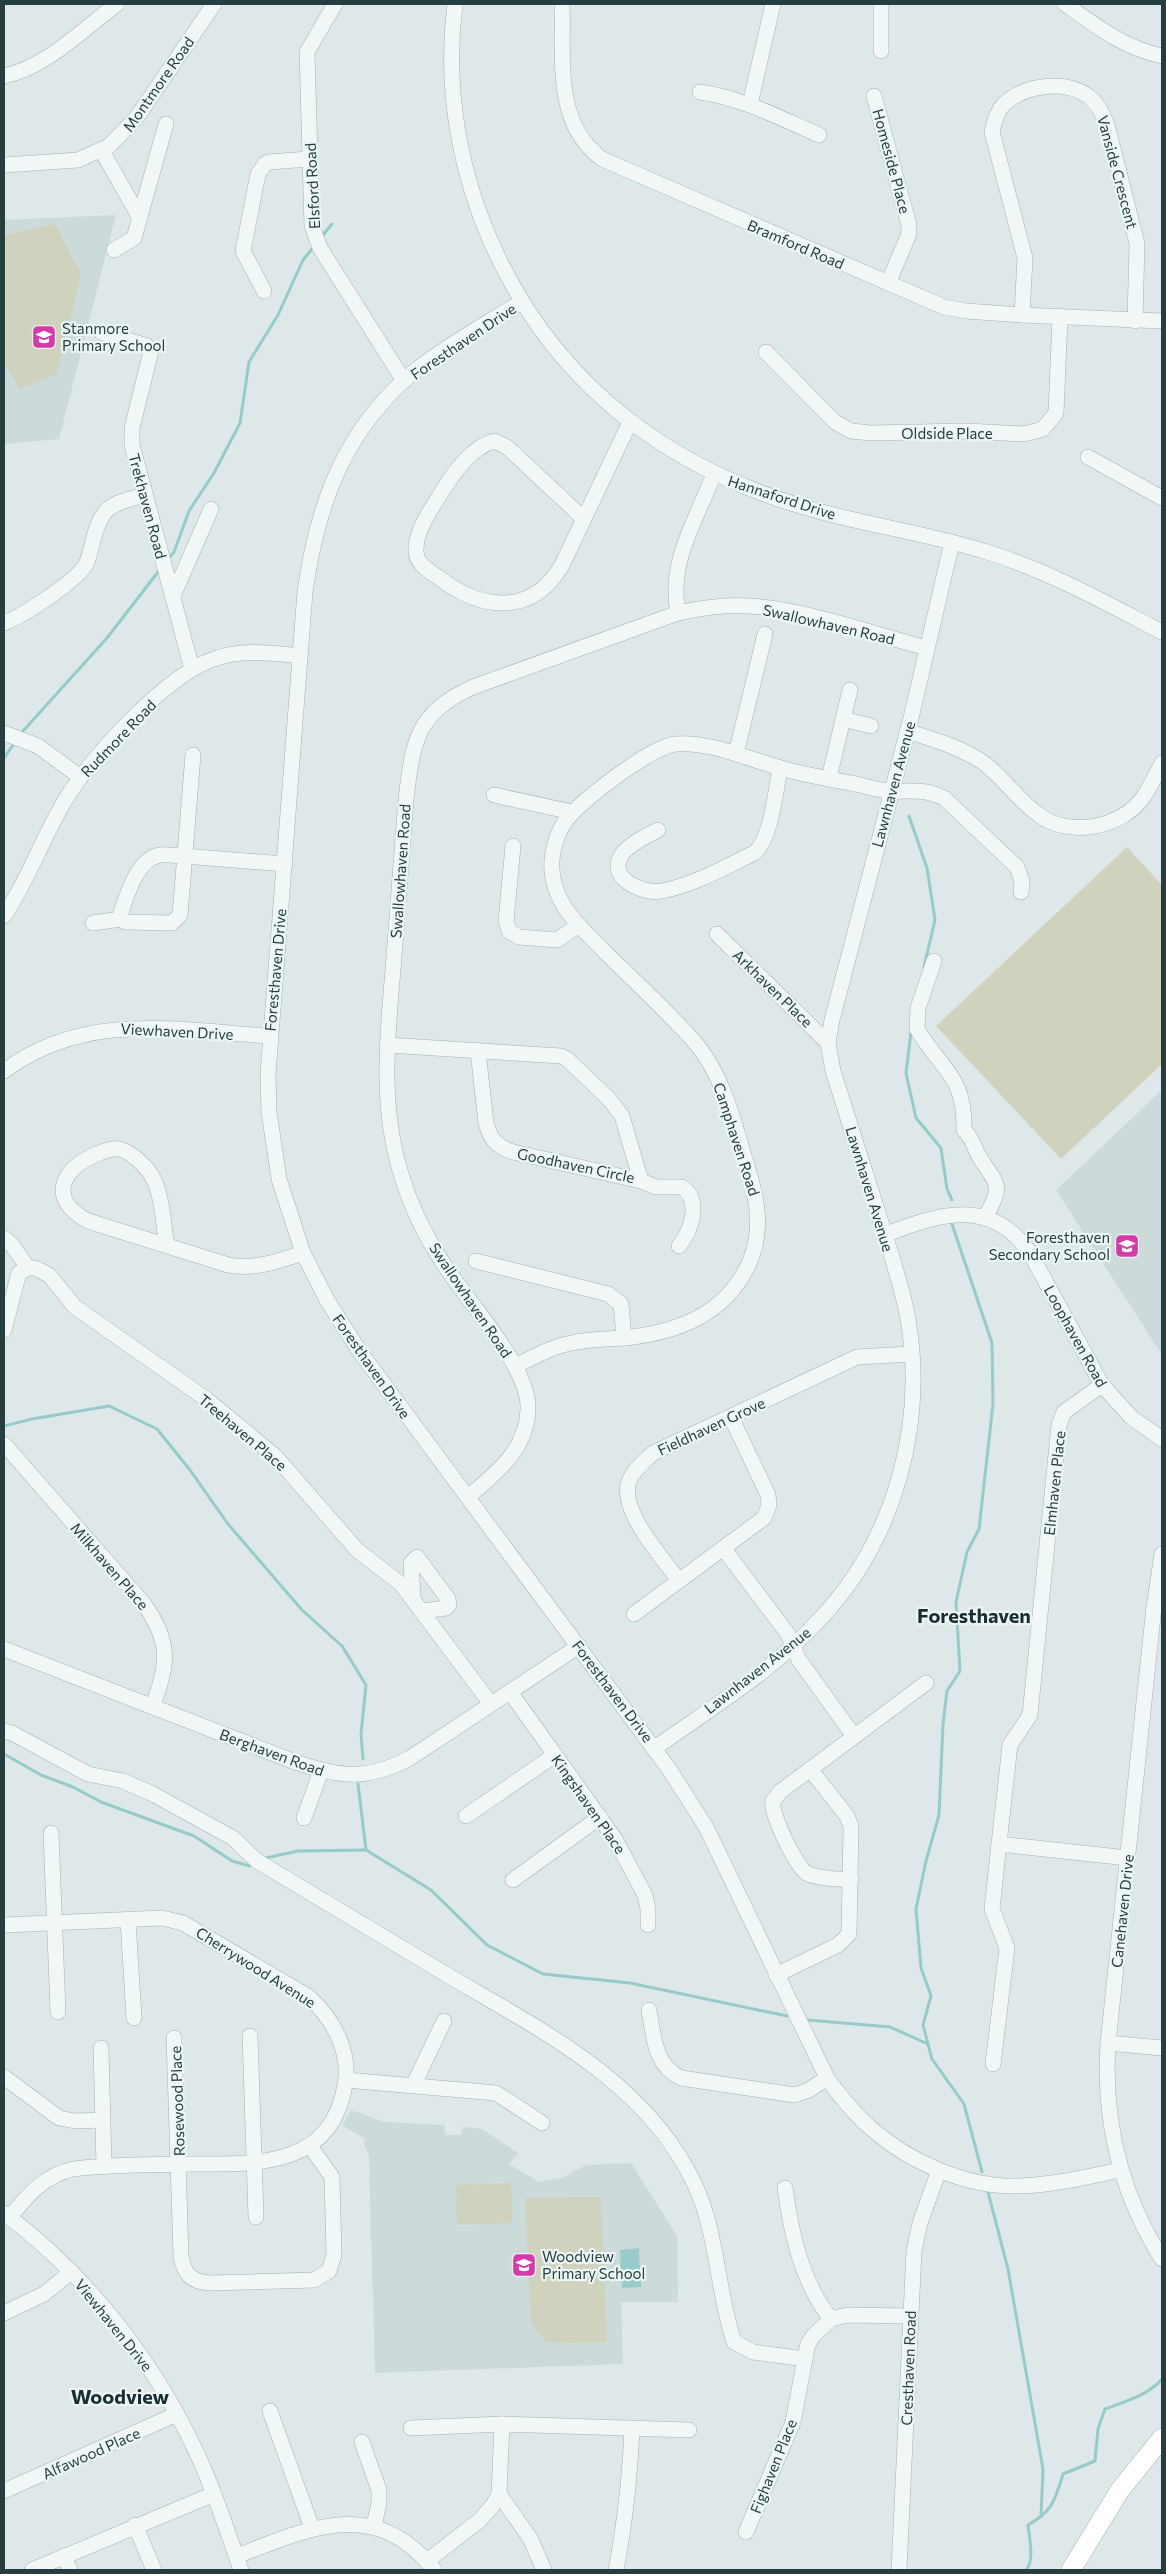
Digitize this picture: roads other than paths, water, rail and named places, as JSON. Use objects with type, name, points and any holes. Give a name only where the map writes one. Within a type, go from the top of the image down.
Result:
[{"type":"main road","points":[[1071,2570],[1120,2490],[1162,2438]]},
{"type":"street","points":[[4,76],[25,69],[42,60],[117,4]]},
{"type":"street","name":"Montmore Road","points":[[4,165],[78,160],[102,150],[129,128],[214,4]]},
{"type":"street","name":"Elsford Road","points":[[335,4],[307,52],[312,226],[315,238],[404,381]]},
{"type":"street","name":"Hannaford Drive","points":[[455,4],[451,61],[456,124],[462,159],[485,230],[521,302],[580,376],[630,422],[670,450],[714,474],[768,496],[890,530],[952,542],[991,553],[1052,576],[1162,632]]},
{"type":"street","name":"Bramford Road","points":[[562,4],[565,93],[569,117],[576,132],[592,152],[632,174],[931,302],[955,309],[1022,315],[1162,321]]},
{"type":"street","points":[[750,104],[772,4]]},
{"type":"street","points":[[881,4],[881,51]]},
{"type":"street","points":[[1065,4],[1120,42],[1145,53],[1162,56]]},
{"type":"street","name":"Vanside Crescent","points":[[1022,315],[1025,258],[992,132],[995,120],[1003,105],[1014,96],[1047,86],[1066,87],[1090,96],[1103,112],[1107,124],[1137,243],[1134,321]]},
{"type":"street","points":[[700,92],[722,95],[750,104],[819,135]]},
{"type":"street","name":"Homeside Place","points":[[874,96],[909,225],[909,234],[888,283]]},
{"type":"street","points":[[114,250],[134,238],[166,124]]},
{"type":"street","points":[[102,150],[140,218]]},
{"type":"street","points":[[264,291],[243,251],[258,174],[269,162],[309,159]]},
{"type":"street","name":"Foresthaven Drive","points":[[521,302],[437,356],[404,381],[374,412],[356,437],[326,497],[318,522],[309,564],[300,656],[285,864],[269,1036],[269,1112],[274,1151],[288,1210],[303,1253],[340,1323],[655,1748],[706,1827],[827,2078],[850,2108],[871,2129],[912,2156],[939,2170],[976,2180],[1017,2186],[1063,2182],[1120,2170]]},
{"type":"street","name":"Oldside Place","points":[[766,352],[835,422],[851,430],[871,433],[966,431],[1024,434],[1043,429],[1056,413],[1060,317]]},
{"type":"street","name":"Trekhaven Road","points":[[101,332],[147,346],[151,351],[131,436],[134,454],[192,669]]},
{"type":"street","points":[[583,518],[507,447],[494,441],[476,449],[447,483],[423,524],[417,539],[417,556],[428,569],[467,597],[480,601],[511,602],[540,592],[555,576],[630,422]]},
{"type":"street","points":[[1088,457],[1162,498]]},
{"type":"street","points":[[678,613],[674,588],[677,565],[714,474]]},
{"type":"street","points":[[4,623],[23,614],[80,572],[89,556],[100,517],[104,510],[117,503],[145,495]]},
{"type":"street","name":"Trekhaven Road","points":[[173,596],[211,509]]},
{"type":"street","name":"Lawnhaven Avenue","points":[[655,1748],[736,1690],[794,1644],[821,1618],[841,1594],[868,1553],[884,1521],[901,1472],[908,1442],[913,1389],[911,1354],[903,1298],[833,1071],[828,1043],[907,731],[952,542]]},
{"type":"street","name":"Swallowhaven Road","points":[[468,1497],[503,1467],[519,1444],[528,1409],[526,1391],[516,1366],[441,1260],[424,1230],[408,1196],[391,1136],[386,1079],[387,1045],[406,799],[411,758],[422,726],[445,702],[465,690],[678,613],[708,607],[748,606],[773,609],[927,648]]},
{"type":"street","points":[[736,754],[765,634]]},
{"type":"street","name":"Rudmore Road","points":[[4,916],[79,776],[102,749],[151,702],[192,669],[214,659],[241,653],[300,656]]},
{"type":"street","points":[[829,778],[850,690]]},
{"type":"street","points":[[843,719],[871,726]]},
{"type":"street","points":[[907,731],[946,744],[980,760],[993,770],[1023,803],[1040,817],[1057,825],[1074,828],[1108,822],[1132,809],[1144,797],[1162,763]]},
{"type":"street","points":[[4,733],[38,746],[79,776]]},
{"type":"street","name":"Camphaven Road","points":[[516,1366],[568,1343],[658,1333],[694,1321],[724,1300],[736,1287],[751,1258],[756,1237],[757,1204],[754,1186],[728,1104],[710,1063],[684,1031],[579,925],[559,897],[552,871],[555,844],[572,812],[647,755],[675,744],[688,744],[736,754],[780,768],[891,791],[923,790],[944,798],[1017,868],[1022,881],[1021,892]]},
{"type":"street","points":[[93,923],[121,919],[125,922],[168,923],[179,918],[193,755]]},
{"type":"street","points":[[658,830],[635,843],[622,854],[619,862],[623,878],[631,886],[641,891],[660,892],[680,886],[754,853],[762,846],[766,834],[780,768]]},
{"type":"street","points":[[494,795],[572,812]]},
{"type":"street","points":[[513,846],[506,921],[509,931],[519,937],[557,940],[579,925]]},
{"type":"street","points":[[121,919],[121,912],[128,892],[144,865],[158,856],[184,856],[285,864]]},
{"type":"street","name":"Arkhaven Place","points":[[717,934],[828,1043]]},
{"type":"street","points":[[934,961],[918,1008],[916,1029],[957,1084],[962,1097],[964,1130],[973,1140],[982,1161],[994,1177],[997,1189],[995,1199],[985,1218]]},
{"type":"street","name":"Viewhaven Drive","points":[[4,1071],[27,1056],[67,1039],[111,1029],[136,1027],[269,1036]]},
{"type":"street","name":"Goodhaven Circle","points":[[387,1045],[561,1056],[574,1065],[610,1099],[622,1116],[641,1181],[512,1152],[496,1144],[488,1133],[486,1123],[478,1051]]},
{"type":"street","points":[[167,1246],[154,1180],[147,1169],[131,1155],[120,1149],[108,1150],[81,1162],[69,1173],[62,1193],[65,1203],[79,1216],[167,1246],[238,1267],[263,1265],[303,1253]]},
{"type":"street","points":[[641,1181],[656,1187],[678,1186],[692,1200],[690,1225],[687,1235],[679,1246]]},
{"type":"street","name":"Loophaven Road","points":[[884,1235],[930,1218],[965,1215],[996,1221],[1019,1237],[1102,1385],[1132,1418],[1162,1439]]},
{"type":"street","points":[[4,1238],[12,1245],[25,1269],[17,1278],[4,1330]]},
{"type":"street","points":[[476,1262],[608,1294],[621,1304],[624,1315],[624,1338]]},
{"type":"street","name":"Treehaven Place","points":[[25,1269],[35,1268],[48,1275],[75,1307],[206,1399],[262,1445],[289,1471],[346,1538],[402,1584],[491,1704]]},
{"type":"street","name":"Fieldhaven Grove","points":[[679,1581],[630,1507],[627,1489],[638,1467],[653,1453],[857,1358],[911,1354]]},
{"type":"street","name":"Elmhaven Place","points":[[993,2064],[1007,1948],[992,1909],[1010,1745],[1030,1715],[1061,1417],[1070,1407],[1102,1385]]},
{"type":"street","points":[[634,1614],[764,1518],[769,1505],[768,1495],[731,1416]]},
{"type":"street","name":"Milkhaven Place","points":[[4,1444],[154,1617],[164,1642],[166,1655],[160,1687],[152,1707]]},
{"type":"street","points":[[724,1548],[794,1644],[799,1660],[854,1736]]},
{"type":"street","points":[[412,1597],[411,1563],[417,1557],[448,1598],[446,1608],[423,1611]]},
{"type":"street","name":"Canehaven Drive","points":[[1162,1559],[1108,2043],[1107,2092],[1120,2170],[1141,2221],[1162,2259]]},
{"type":"street","name":"Berghaven Road","points":[[4,1649],[321,1771],[335,1775],[360,1775],[391,1768],[410,1758],[579,1646]]},
{"type":"street","points":[[851,1880],[815,1876],[804,1871],[776,1818],[772,1805],[775,1797],[926,1683]]},
{"type":"street","name":"Kingshaven Place","points":[[510,1692],[600,1817],[635,1872],[645,1895],[648,1909],[648,1925]]},
{"type":"street","points":[[4,1730],[88,1774],[123,1781],[151,1793],[233,1838],[257,1861],[556,2039],[617,2083],[674,2147],[695,2185],[706,2212],[727,2322],[734,2342],[753,2352],[805,2359]]},
{"type":"street","points":[[466,1816],[555,1755]]},
{"type":"street","points":[[776,1975],[838,1945],[847,1937],[851,1880],[852,1832],[850,1821],[810,1769]]},
{"type":"street","points":[[304,1818],[321,1771]]},
{"type":"street","points":[[513,1880],[600,1817]]},
{"type":"street","points":[[51,1833],[53,1923],[58,2012]]},
{"type":"street","points":[[999,1844],[1128,1858]]},
{"type":"street","name":"Cherrywood Avenue","points":[[4,1925],[162,1918],[183,1923],[309,1997],[322,2009],[337,2031],[344,2060],[346,2080],[342,2101],[334,2116],[310,2146],[288,2157],[255,2164],[104,2166],[73,2169],[50,2177],[27,2195],[7,2215]]},
{"type":"street","points":[[128,1920],[134,2018]]},
{"type":"street","points":[[649,2010],[658,2056],[668,2070],[681,2078],[795,2095],[808,2090],[827,2078]]},
{"type":"street","points":[[414,2084],[444,2021]]},
{"type":"street","points":[[250,2036],[256,2217]]},
{"type":"street","name":"Rosewood Place","points":[[174,2038],[181,2256],[183,2267],[192,2279],[198,2282],[210,2283],[314,2280],[325,2275],[333,2264],[332,2187],[329,2172],[310,2146]]},
{"type":"street","points":[[1108,2043],[1162,2048]]},
{"type":"street","points":[[101,2048],[104,2166]]},
{"type":"street","points":[[4,2077],[59,2118],[75,2121],[102,2120]]},
{"type":"street","points":[[346,2080],[414,2084],[496,2093],[542,2123]]},
{"type":"street","name":"Cresthaven Road","points":[[900,2570],[910,2316],[916,2239],[939,2170]]},
{"type":"street","points":[[785,2188],[794,2238],[810,2284],[830,2319],[863,2315],[910,2316]]},
{"type":"street","name":"Viewhaven Drive","points":[[7,2215],[71,2272],[94,2296],[136,2349],[178,2414],[214,2494],[239,2563]]},
{"type":"street","points":[[4,2313],[44,2294],[71,2272]]},
{"type":"street","name":"Fighaven Place","points":[[746,2532],[793,2422],[808,2344],[830,2319]]},
{"type":"street","points":[[270,2411],[312,2528]]},
{"type":"street","name":"Alfawood Place","points":[[4,2491],[178,2414]]},
{"type":"street","points":[[239,2563],[312,2528],[340,2523],[374,2526],[408,2543],[430,2566],[480,2520],[493,2505],[499,2494],[502,2424]]},
{"type":"street","points":[[411,2428],[502,2424],[689,2430]]},
{"type":"street","points":[[616,2570],[628,2492],[632,2429]]},
{"type":"street","points":[[362,2442],[379,2490],[380,2503],[374,2526]]},
{"type":"street","points":[[32,2570],[67,2563],[135,2525],[214,2494]]},
{"type":"street","points":[[499,2494],[530,2538],[544,2570]]},
{"type":"street","points":[[135,2525],[154,2570]]},
{"type":"water","points":[[640,2248],[641,2287],[622,2288],[620,2250]]},
{"type":"waterway","points":[[323,235],[332,224]]},
{"type":"waterway","points":[[170,557],[174,552],[189,511],[214,473],[240,423],[249,362],[278,315],[303,260],[312,249]]},
{"type":"waterway","points":[[23,731],[107,638],[158,572]]},
{"type":"waterway","points":[[4,758],[13,745]]},
{"type":"waterway","points":[[909,816],[927,868],[935,920],[924,967]]},
{"type":"waterway","points":[[911,1032],[906,1073],[916,1118],[941,1148],[947,1189],[952,1200]]},
{"type":"waterway","points":[[952,1224],[992,1343],[993,1404],[979,1529],[967,1552],[956,1602],[960,1671],[947,1691],[943,1724],[939,1815],[926,1861],[916,1909],[921,1968],[931,1996],[923,2025],[932,2059],[964,2104],[982,2172]]},
{"type":"waterway","points":[[4,1426],[32,1419],[109,1406],[157,1429],[190,1470],[228,1524],[302,1610],[342,1646],[366,1685],[361,1734],[363,1759]]},
{"type":"waterway","points":[[4,1754],[41,1775],[73,1787],[101,1802],[194,1836],[232,1861],[250,1866],[254,1863]]},
{"type":"waterway","points":[[358,1784],[366,1850],[431,1890],[487,1945],[543,1974],[630,1983],[787,2016]]},
{"type":"waterway","points":[[261,1859],[298,1851],[366,1850]]},
{"type":"waterway","points":[[808,2020],[890,2027],[928,2044]]},
{"type":"waterway","points":[[988,2192],[1008,2269],[1043,2469],[1041,2517]]},
{"type":"waterway","points":[[1026,2570],[1029,2566],[1031,2555],[1028,2525],[1048,2510],[1058,2491],[1063,2474],[1095,2461],[1098,2429],[1105,2409],[1143,2394],[1157,2385],[1162,2379]]},
{"type":"place","name":"Stanmore Primary School","points":[[44,337]]},
{"type":"place","name":"Foresthaven Secondary School","points":[[1127,1246]]},
{"type":"place","name":"Woodview Primary School","points":[[524,2265]]},
{"type":"district","name":"Foresthaven","points":[[974,1615]]},
{"type":"district","name":"Woodview","points":[[120,2396]]}]
